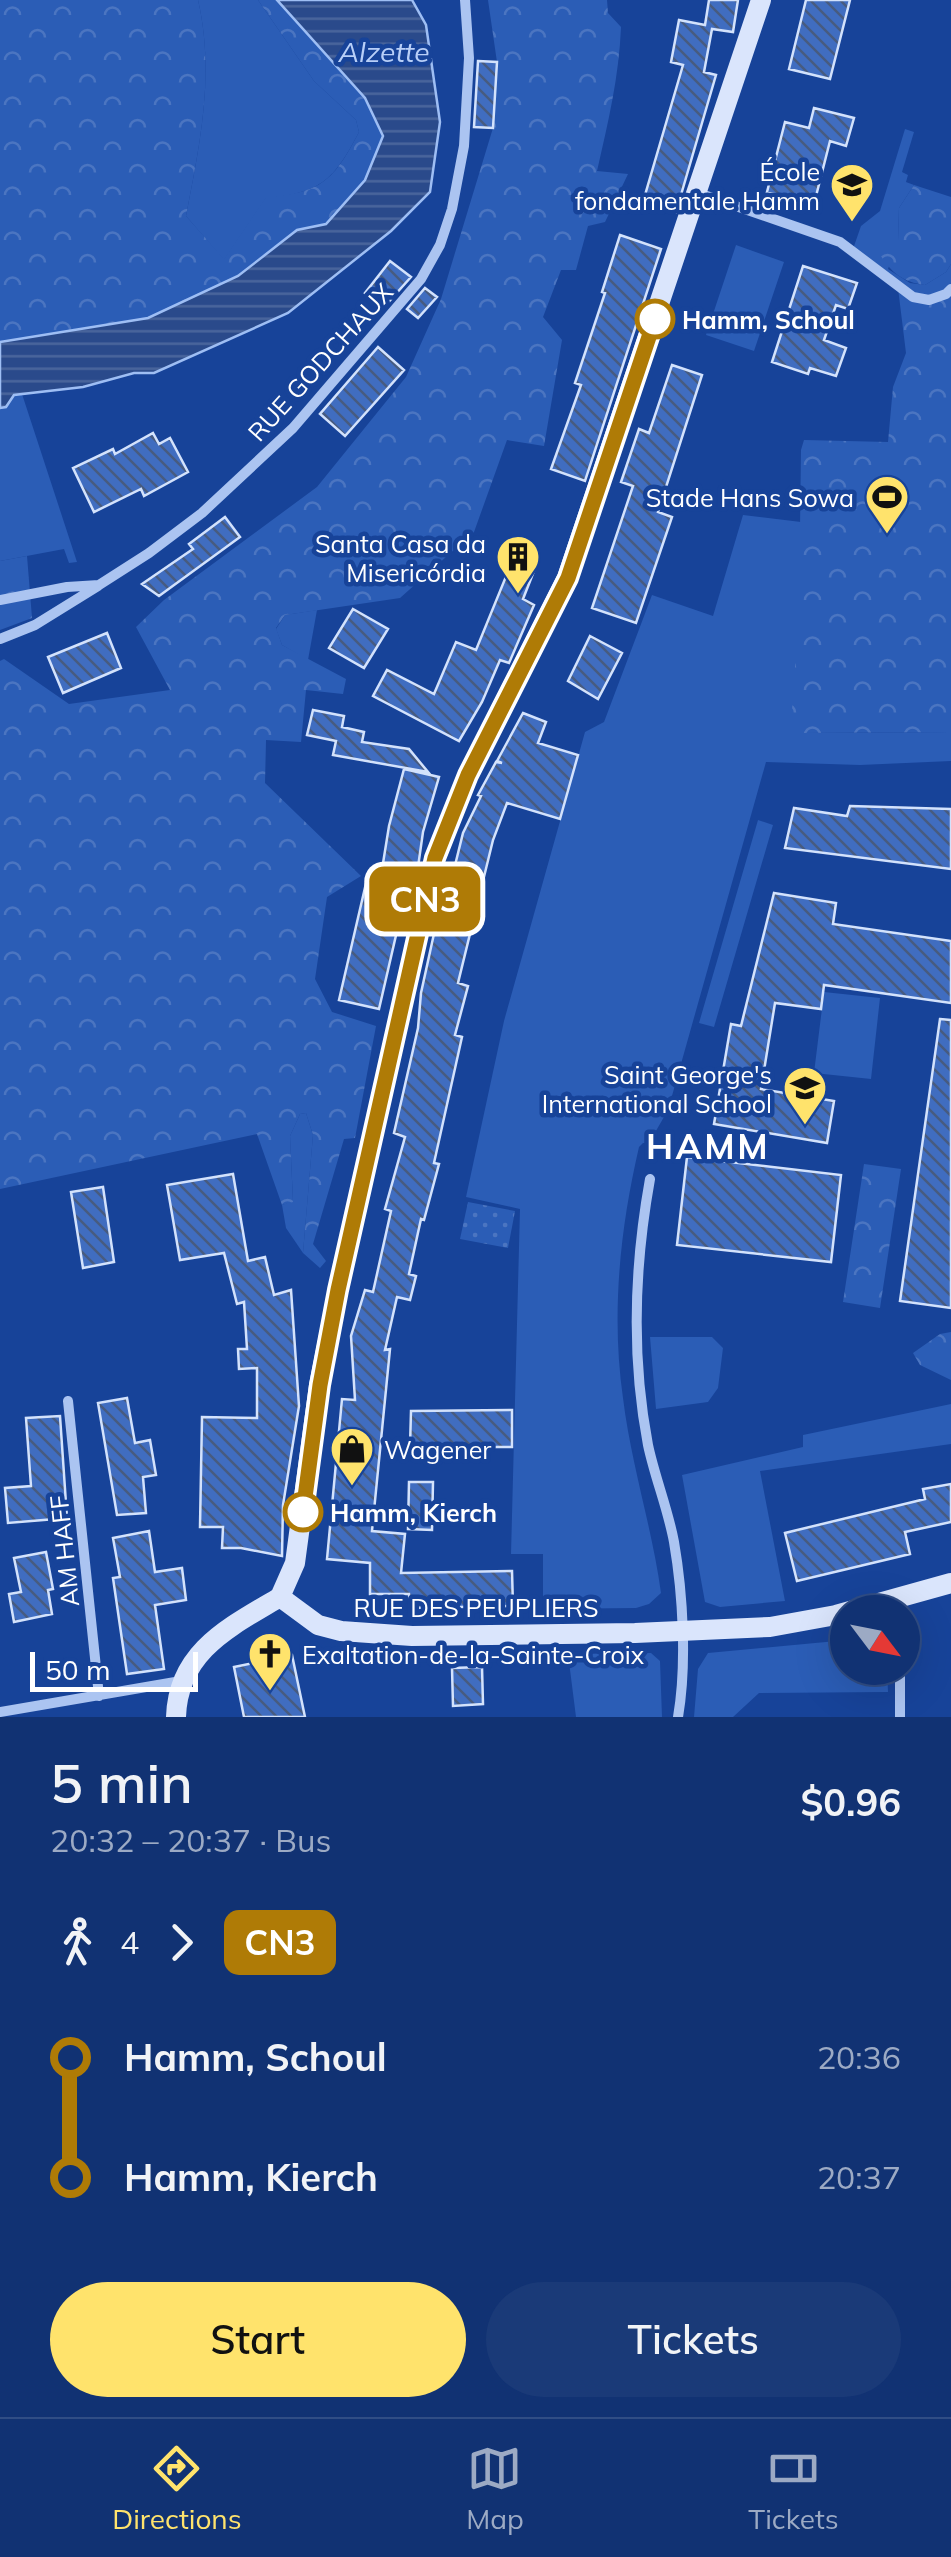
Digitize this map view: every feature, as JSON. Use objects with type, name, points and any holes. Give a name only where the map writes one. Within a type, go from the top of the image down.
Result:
[{"type":"main road","points":[[176,1717],[176,1702],[197,1656],[216,1635],[280,1597],[295,1563],[338,1290],[435,858],[468,775],[568,578],[762,0]]},
{"type":"main road","name":"RUE DES PEUPLIERS","points":[[920,1596],[951,1583]]},
{"type":"main road","name":"RUE DES PEUPLIERS","points":[[280,1597],[318,1624],[341,1631],[412,1636],[682,1632],[770,1627],[830,1617]]},
{"type":"street","name":"RUE GODCHAUX","points":[[0,600],[99,585],[202,513],[293,428],[421,279],[440,245],[452,209],[464,146],[470,58],[466,0]]},
{"type":"street","points":[[698,193],[840,242],[912,297],[930,300],[951,289]]},
{"type":"street","points":[[0,639],[36,626],[99,585]]},
{"type":"street","points":[[650,1179],[636,1278],[637,1347],[649,1448],[674,1540],[682,1632],[678,1717]]},
{"type":"street","name":"AM HAFF","points":[[68,1401],[99,1696]]},
{"type":"street","points":[[0,1712],[184,1681]]},
{"type":"street","points":[[900,1685],[900,1717]]},
{"type":"green space","points":[[0,0],[198,0],[205,82],[186,216],[224,259],[266,197],[301,192],[324,181],[342,162],[359,132],[356,120],[314,81],[258,0],[277,0],[365,98],[383,136],[365,180],[326,224],[297,230],[238,276],[148,318],[0,342]]},
{"type":"green space","points":[[198,0],[258,0],[314,81],[356,120],[359,132],[342,162],[324,181],[300,192],[266,198],[224,260],[186,216],[205,82]]},
{"type":"green space","points":[[488,0],[607,0],[608,13],[621,27],[609,118],[597,171],[628,174],[605,222],[588,226],[576,270],[561,270],[543,317],[562,340],[544,446],[507,440],[474,532],[400,598],[285,615],[276,628],[282,645],[346,679],[343,694],[306,690],[301,742],[266,740],[265,783],[361,876],[327,897],[315,979],[332,1012],[376,1026],[355,1138],[344,1139],[313,1244],[326,1261],[320,1268],[303,1253],[313,1135],[306,1113],[300,1114],[290,1136],[293,1202],[282,1205],[257,1134],[0,1189],[0,661],[4,659],[69,704],[170,690],[136,627],[164,600],[317,487],[406,377],[441,299],[493,128],[497,62]]},
{"type":"green space","points":[[905,129],[914,132],[902,172],[908,175],[906,182],[914,185],[899,208],[898,241],[888,269],[910,283],[925,285],[946,272],[951,264],[951,289],[946,294],[913,297],[853,249],[861,226],[880,211]]},
{"type":"green space","points":[[914,185],[951,197],[951,264],[946,272],[925,285],[896,274],[877,249],[882,240],[898,241],[899,208]]},
{"type":"green space","points":[[736,245],[784,262],[754,351],[706,335]]},
{"type":"green space","points":[[898,288],[929,300],[951,289],[951,732],[804,733],[791,724],[799,610],[801,450],[804,440],[888,442],[893,387],[906,353]]},
{"type":"green space","points":[[22,394],[77,562],[69,563],[64,549],[0,561],[0,408],[6,407],[14,395]]},
{"type":"green space","points":[[743,515],[801,522],[804,733],[951,732],[951,761],[860,765],[766,762],[668,1110],[649,1143],[639,1147],[622,1240],[619,1366],[661,1593],[649,1604],[636,1608],[543,1609],[543,1554],[511,1554],[520,1209],[466,1197],[504,1021],[585,732],[604,722],[652,595],[713,616]]},
{"type":"green space","points":[[27,556],[32,618],[0,630],[0,561]]},
{"type":"green space","points":[[317,610],[308,660],[282,645],[276,629],[285,615]]},
{"type":"green space","points":[[758,820],[773,825],[714,1027],[699,1023]]},
{"type":"green space","points":[[824,992],[880,998],[871,1079],[814,1073]]},
{"type":"green space","points":[[306,1113],[313,1135],[303,1253],[286,1228],[282,1205],[293,1201],[290,1136],[300,1114]]},
{"type":"green space","points":[[864,1164],[901,1169],[880,1308],[843,1302]]},
{"type":"green space","points":[[468,1202],[515,1211],[508,1248],[460,1239]]},
{"type":"green space","points":[[951,1332],[951,1380],[920,1365],[913,1353],[940,1334]]},
{"type":"green space","points":[[650,1337],[712,1337],[723,1348],[718,1388],[708,1402],[656,1409]]},
{"type":"green space","points":[[951,1404],[951,1444],[760,1471],[785,1601],[720,1607],[705,1602],[682,1475],[803,1447],[803,1435]]},
{"type":"green space","points":[[830,1642],[830,1685],[888,1685],[888,1692],[759,1693],[733,1717],[694,1717],[698,1669],[708,1653]]},
{"type":"green space","points":[[651,1653],[660,1661],[662,1717],[576,1717],[568,1654]]},
{"type":"water","name":"Alzette","points":[[277,0],[412,0],[426,25],[440,122],[430,192],[391,231],[288,313],[154,373],[134,373],[83,387],[14,395],[6,407],[0,408],[0,342],[148,318],[238,276],[297,230],[326,224],[365,180],[383,136],[365,98]]},
{"type":"building","points":[[709,0],[738,0],[733,32],[712,29],[704,72],[716,75],[676,212],[643,202],[683,65],[671,62],[679,20],[705,25]]},
{"type":"building","points":[[806,0],[850,0],[830,79],[789,69]]},
{"type":"building","points":[[478,61],[497,62],[493,128],[474,127]]},
{"type":"building","points":[[814,108],[854,118],[846,146],[830,141],[814,204],[767,192],[785,122],[809,128]]},
{"type":"building","points":[[620,235],[661,249],[585,481],[551,469],[581,385],[575,383]]},
{"type":"building","points":[[390,261],[411,277],[384,307],[365,293]]},
{"type":"building","points":[[803,266],[857,283],[848,309],[836,305],[824,340],[846,348],[836,376],[810,368],[808,374],[772,362]]},
{"type":"building","points":[[425,288],[437,297],[418,318],[407,309]]},
{"type":"building","points":[[378,347],[404,370],[345,436],[320,414]]},
{"type":"building","points":[[672,365],[702,375],[658,512],[672,517],[636,623],[592,608],[633,486],[621,482],[639,429],[649,433]]},
{"type":"building","points":[[153,433],[159,444],[170,438],[188,472],[144,496],[141,489],[94,512],[73,468],[113,449],[115,454]]},
{"type":"building","points":[[225,517],[240,537],[159,596],[142,584],[193,549],[189,544]]},
{"type":"building","points":[[514,557],[536,566],[523,599],[534,605],[509,663],[500,660],[459,741],[373,696],[387,670],[434,694],[456,642],[476,650]]},
{"type":"building","points":[[353,609],[388,629],[364,668],[329,648]]},
{"type":"building","points":[[107,633],[121,668],[63,693],[48,657]]},
{"type":"building","points":[[590,636],[622,653],[598,699],[568,681]]},
{"type":"building","points":[[313,710],[344,716],[342,727],[364,732],[362,742],[409,749],[428,772],[333,755],[336,741],[307,735]]},
{"type":"building","points":[[523,713],[546,722],[538,743],[578,755],[560,819],[507,803],[493,840],[458,983],[468,986],[455,1035],[462,1037],[434,1163],[439,1164],[409,1274],[416,1276],[410,1300],[397,1297],[385,1350],[390,1349],[372,1531],[405,1534],[401,1573],[512,1571],[513,1606],[410,1608],[409,1594],[370,1594],[370,1563],[327,1559],[342,1399],[355,1400],[351,1336],[365,1290],[373,1292],[391,1211],[385,1209],[405,1137],[394,1133],[437,920],[441,922],[463,833],[481,796],[478,795],[496,762],[502,763],[497,761]]},
{"type":"building","points":[[404,769],[439,777],[423,832],[418,867],[412,866],[379,1009],[339,1000],[367,879],[380,882]]},
{"type":"building","points":[[850,806],[951,809],[951,869],[785,848],[794,808],[847,816]]},
{"type":"building","points":[[774,893],[836,903],[833,924],[951,941],[951,1003],[824,985],[821,1009],[775,1003],[761,1089],[834,1101],[827,1143],[714,1124],[731,1024],[741,1026]]},
{"type":"building","points":[[940,1019],[951,1020],[951,1308],[900,1301]]},
{"type":"building","points":[[687,1157],[841,1175],[831,1262],[677,1245]]},
{"type":"building","points":[[233,1174],[248,1261],[265,1257],[274,1295],[291,1290],[299,1406],[283,1505],[282,1556],[222,1548],[223,1527],[200,1527],[202,1417],[257,1418],[257,1368],[239,1369],[238,1349],[247,1349],[244,1302],[237,1304],[224,1253],[180,1260],[167,1185]]},
{"type":"building","points":[[103,1187],[114,1262],[83,1268],[71,1192]]},
{"type":"building","points":[[127,1398],[135,1443],[150,1440],[156,1475],[143,1477],[146,1513],[117,1515],[98,1403]]},
{"type":"building","points":[[512,1410],[512,1447],[410,1447],[411,1411]]},
{"type":"building","points":[[60,1416],[67,1518],[8,1523],[5,1488],[31,1486],[26,1418]]},
{"type":"building","points":[[409,1482],[433,1482],[432,1530],[408,1529]]},
{"type":"building","points":[[951,1484],[951,1522],[905,1532],[910,1554],[797,1581],[785,1533],[925,1499],[923,1489]]},
{"type":"building","points":[[149,1531],[155,1572],[182,1568],[186,1600],[155,1605],[164,1669],[127,1674],[113,1578],[120,1577],[113,1538]]},
{"type":"building","points":[[46,1552],[53,1589],[48,1590],[52,1614],[14,1622],[9,1594],[21,1592],[14,1558]]},
{"type":"building","name":"Exaltation-de-la-Sainte-Croix","points":[[292,1655],[305,1717],[244,1717],[234,1667]]},
{"type":"building","points":[[482,1667],[483,1704],[453,1706],[452,1668]]},
{"type":"bus line","name":"CN3","points":[[303,1512],[338,1290],[435,858],[468,775],[568,578],[655,319]]},
{"type":"place","name":"École fondamentale Hamm","points":[[852,223]]},
{"type":"place","name":"Hamm, Schoul","points":[[655,319]]},
{"type":"place","name":"Stade Hans Sowa","points":[[887,535]]},
{"type":"place","name":"Santa Casa da Misericórdia","points":[[518,595]]},
{"type":"place","name":"Saint George's International School","points":[[805,1126]]},
{"type":"place","name":"Wagener","points":[[352,1487]]},
{"type":"place","name":"Hamm, Kierch","points":[[303,1512]]},
{"type":"place","name":"Exaltation-de-la-Sainte-Croix","points":[[270,1692]]},
{"type":"district","name":"HAMM","points":[[708,1146]]}]
